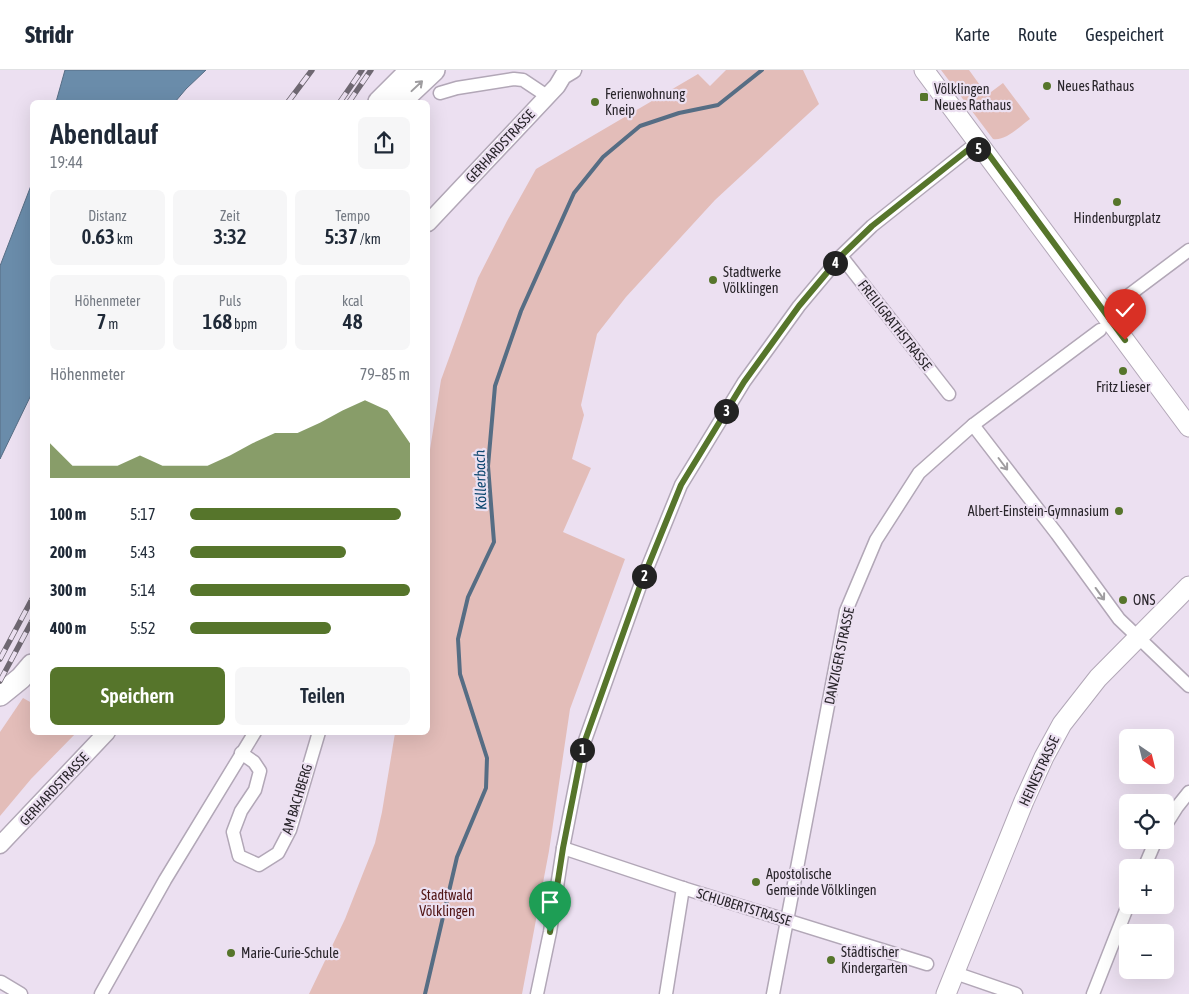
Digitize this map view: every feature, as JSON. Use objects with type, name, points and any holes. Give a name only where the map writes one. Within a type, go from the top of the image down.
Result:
[{"type":"main road","points":[[381,100],[410,70]]},
{"type":"main road","points":[[402,100],[434,70]]},
{"type":"main road","points":[[924,70],[984,148],[1103,321],[1189,427]]},
{"type":"main road","name":"HEINESTRASSE","points":[[946,994],[1024,801],[1044,756],[1062,724],[1098,678],[1189,586]]},
{"type":"main road","points":[[0,695],[21,678],[30,667]]},
{"type":"street","name":"GERHARDSTRASSE","points":[[430,221],[557,86],[566,72]]},
{"type":"street","points":[[440,93],[458,88],[514,79],[523,80],[546,96]]},
{"type":"street","points":[[537,994],[583,746],[640,586],[681,485],[744,382],[799,306],[841,256],[872,226],[969,149],[984,148]]},
{"type":"street","name":"DANZIGER STRASSE","points":[[773,994],[846,611],[876,540],[919,473],[973,425],[1188,252]]},
{"type":"street","name":"FREILIGRATHSTRASSE","points":[[841,256],[949,394]]},
{"type":"street","points":[[973,425],[1057,534],[1119,619],[1189,686]]},
{"type":"street","name":"GERHARDSTRASSE","points":[[0,845],[104,735]]},
{"type":"street","points":[[101,994],[165,880],[253,735]]},
{"type":"street","name":"AM BACHBERG","points":[[241,753],[254,762],[260,771],[255,790],[241,811],[233,832],[239,856],[259,865],[278,853],[290,830],[318,735]]},
{"type":"street","points":[[1174,810],[1189,792]]},
{"type":"street","name":"SCHUBERTSTRASSE","points":[[563,848],[683,888],[927,964]]},
{"type":"street","points":[[666,994],[683,888]]},
{"type":"street","points":[[1093,994],[1124,914]]},
{"type":"street","points":[[955,973],[1016,994]]},
{"type":"street","points":[[1,982],[21,994]]},
{"type":"green space","name":"Stadtwald Völklingen","points":[[726,70],[803,70],[819,104],[715,200],[626,297],[597,334],[581,405],[584,415],[572,459],[591,468],[563,532],[625,559],[570,709],[549,851],[522,994],[309,994],[345,919],[375,843],[395,735],[430,735],[430,449],[441,380],[478,278],[536,169],[698,74],[710,86]]},
{"type":"green space","points":[[941,70],[969,70],[987,95],[1003,83],[1030,119],[1008,136],[993,139]]},
{"type":"green space","points":[[23,698],[30,702],[30,735],[74,735],[31,779],[0,816],[0,732]]},
{"type":"water","points":[[65,70],[206,70],[177,100],[57,100]]},
{"type":"water","points":[[30,188],[30,397],[0,459],[0,266]]},
{"type":"waterway","name":"Köllerbach","points":[[425,994],[457,857],[486,788],[487,758],[460,674],[458,639],[468,597],[494,542],[488,466],[495,386],[521,311],[574,193],[603,157],[640,126],[679,113],[718,105],[762,70]]},
{"type":"railway","points":[[290,100],[312,70]]},
{"type":"railway","points":[[341,100],[362,70]]},
{"type":"railway","points":[[350,100],[371,70]]},
{"type":"railway","points":[[0,659],[30,603]]},
{"type":"railway","points":[[0,681],[30,625]]},
{"type":"place","name":"Neues Rathaus","points":[[1047,86]]},
{"type":"place","name":"Völklingen Neues Rathaus","points":[[924,97]]},
{"type":"place","name":"Ferienwohnung Kneip","points":[[595,102]]},
{"type":"place","name":"Hindenburgplatz","points":[[1117,202]]},
{"type":"place","name":"Stadtwerke Völklingen","points":[[713,280]]},
{"type":"place","name":"Fritz Lieser","points":[[1123,371]]},
{"type":"place","name":"Albert-Einstein-Gymnasium","points":[[1119,511]]},
{"type":"place","name":"ONS","points":[[1123,600]]},
{"type":"place","name":"Apostolische Gemeinde Völklingen","points":[[756,882]]},
{"type":"place","name":"Marie-Curie-Schule","points":[[231,953]]},
{"type":"place","name":"Städtischer Kindergarten","points":[[831,960]]},
{"type":"route","points":[[550,932],[563,848],[583,746],[640,586],[681,485],[744,382],[799,306],[855,241],[969,149],[984,148],[1125,340]]}]
